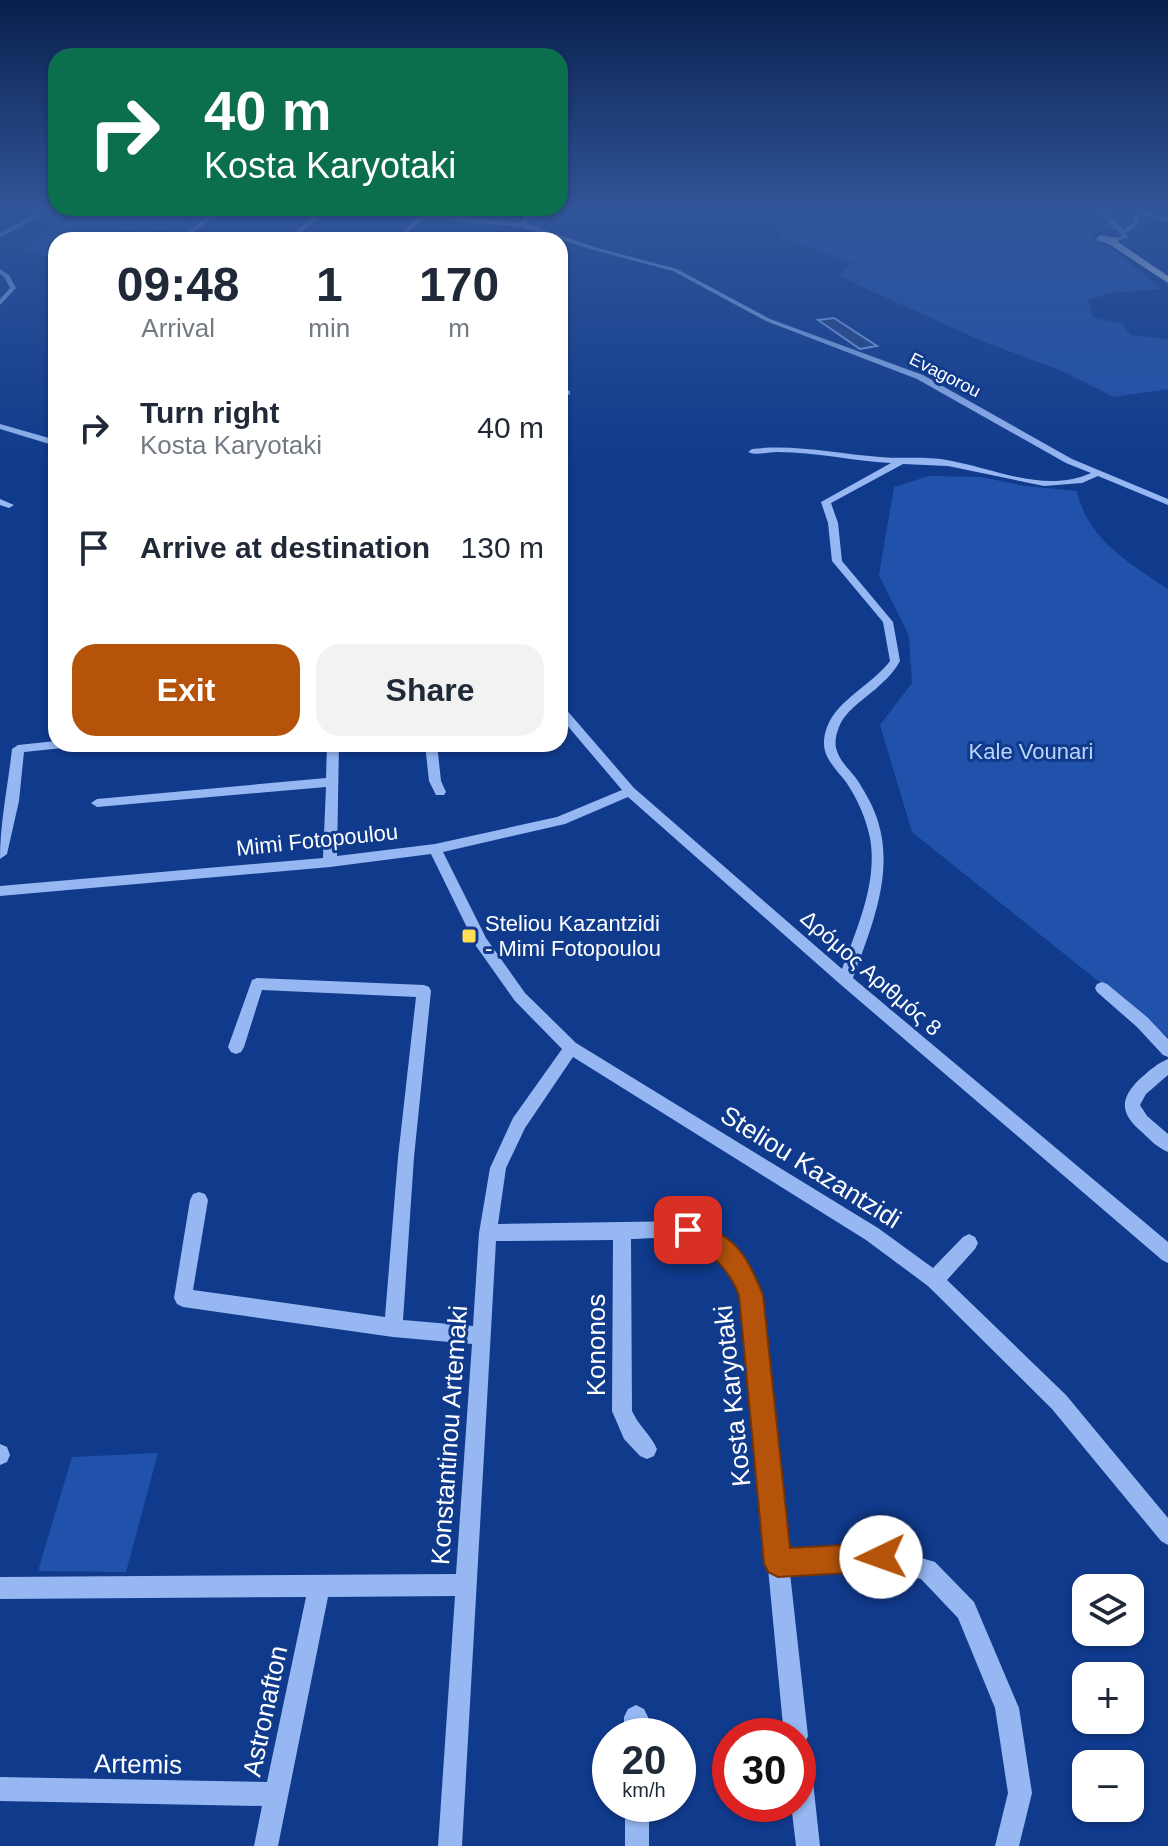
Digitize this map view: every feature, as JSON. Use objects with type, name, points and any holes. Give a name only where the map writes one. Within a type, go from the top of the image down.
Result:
[{"type":"street","name":"Evagorou","points":[[718,293],[768,320],[936,385],[1036,444],[1168,502]]},
{"type":"street","points":[[1,427],[48,440]]},
{"type":"street","points":[[752,452],[790,447],[900,462],[948,463],[1050,483],[1082,482],[1098,473]]},
{"type":"street","points":[[845,980],[874,895],[879,866],[867,803],[831,753],[828,743],[838,716],[874,686],[895,661],[888,622],[837,561],[833,523],[826,502],[900,462]]},
{"type":"street","name":"Δρόμος Αριθμός 8","points":[[568,719],[630,791],[845,980],[1168,1254]]},
{"type":"street","points":[[0,854],[13,801],[18,749],[48,746]]},
{"type":"street","points":[[330,862],[333,752]]},
{"type":"street","points":[[432,752],[435,781],[440,792]]},
{"type":"street","points":[[97,803],[332,782]]},
{"type":"street","name":"Mimi Fotopoulou","points":[[0,891],[330,862],[435,849],[560,821],[630,791]]},
{"type":"street","name":"Steliou Kazantzidi","points":[[435,849],[481,942],[520,997],[571,1048],[872,1234],[934,1280],[1059,1402],[1168,1534]]},
{"type":"street","points":[[236,1047],[257,984],[424,991],[406,1157],[393,1328]]},
{"type":"street","points":[[1102,988],[1142,1022],[1168,1050]]},
{"type":"street","name":"Konstantinou Artemaki","points":[[450,1846],[488,1233],[498,1168],[519,1123],[571,1048]]},
{"type":"street","points":[[1168,1066],[1140,1087],[1130,1107],[1136,1119],[1168,1144]]},
{"type":"street","points":[[199,1200],[183,1298],[393,1328],[483,1336]]},
{"type":"street","name":"Kosta Karyotaki","points":[[488,1233],[688,1230],[716,1243],[740,1266],[751,1295],[794,1718]]},
{"type":"street","name":"Kononos","points":[[622,1232],[622,1411],[631,1432],[647,1449]]},
{"type":"street","points":[[934,1280],[969,1243]]},
{"type":"street","points":[[778,1563],[881,1557],[927,1570],[966,1610],[1007,1708],[1020,1793],[1007,1846]]},
{"type":"street","points":[[0,1588],[464,1585]]},
{"type":"street","name":"Astronafton","points":[[266,1846],[319,1587]]},
{"type":"street","name":"Artemis","points":[[0,1789],[276,1794]]},
{"type":"street","points":[[637,1822],[637,1846]]},
{"type":"street","points":[[805,1822],[808,1846]]},
{"type":"green space","points":[[876,293],[1111,293],[1088,300],[1093,318],[1121,323],[1131,335],[1168,339],[1168,389],[1114,397],[1062,371],[982,341]]},
{"type":"green space","name":"Kale Vounari","points":[[929,476],[981,477],[1025,486],[1077,491],[1082,508],[1100,537],[1125,560],[1168,589],[1168,1037],[912,832],[880,725],[912,683],[909,636],[879,575],[894,487]]},
{"type":"green space","points":[[158,1453],[126,1572],[38,1571],[72,1457]]},
{"type":"shaded area","points":[[834,318],[877,346],[860,349],[818,320]]},
{"type":"place","name":"Steliou Kazantzidi - Mimi Fotopoulou","points":[[469,936]]},
{"type":"route","points":[[688,1230],[716,1243],[740,1266],[751,1295],[778,1563],[881,1557]]}]
